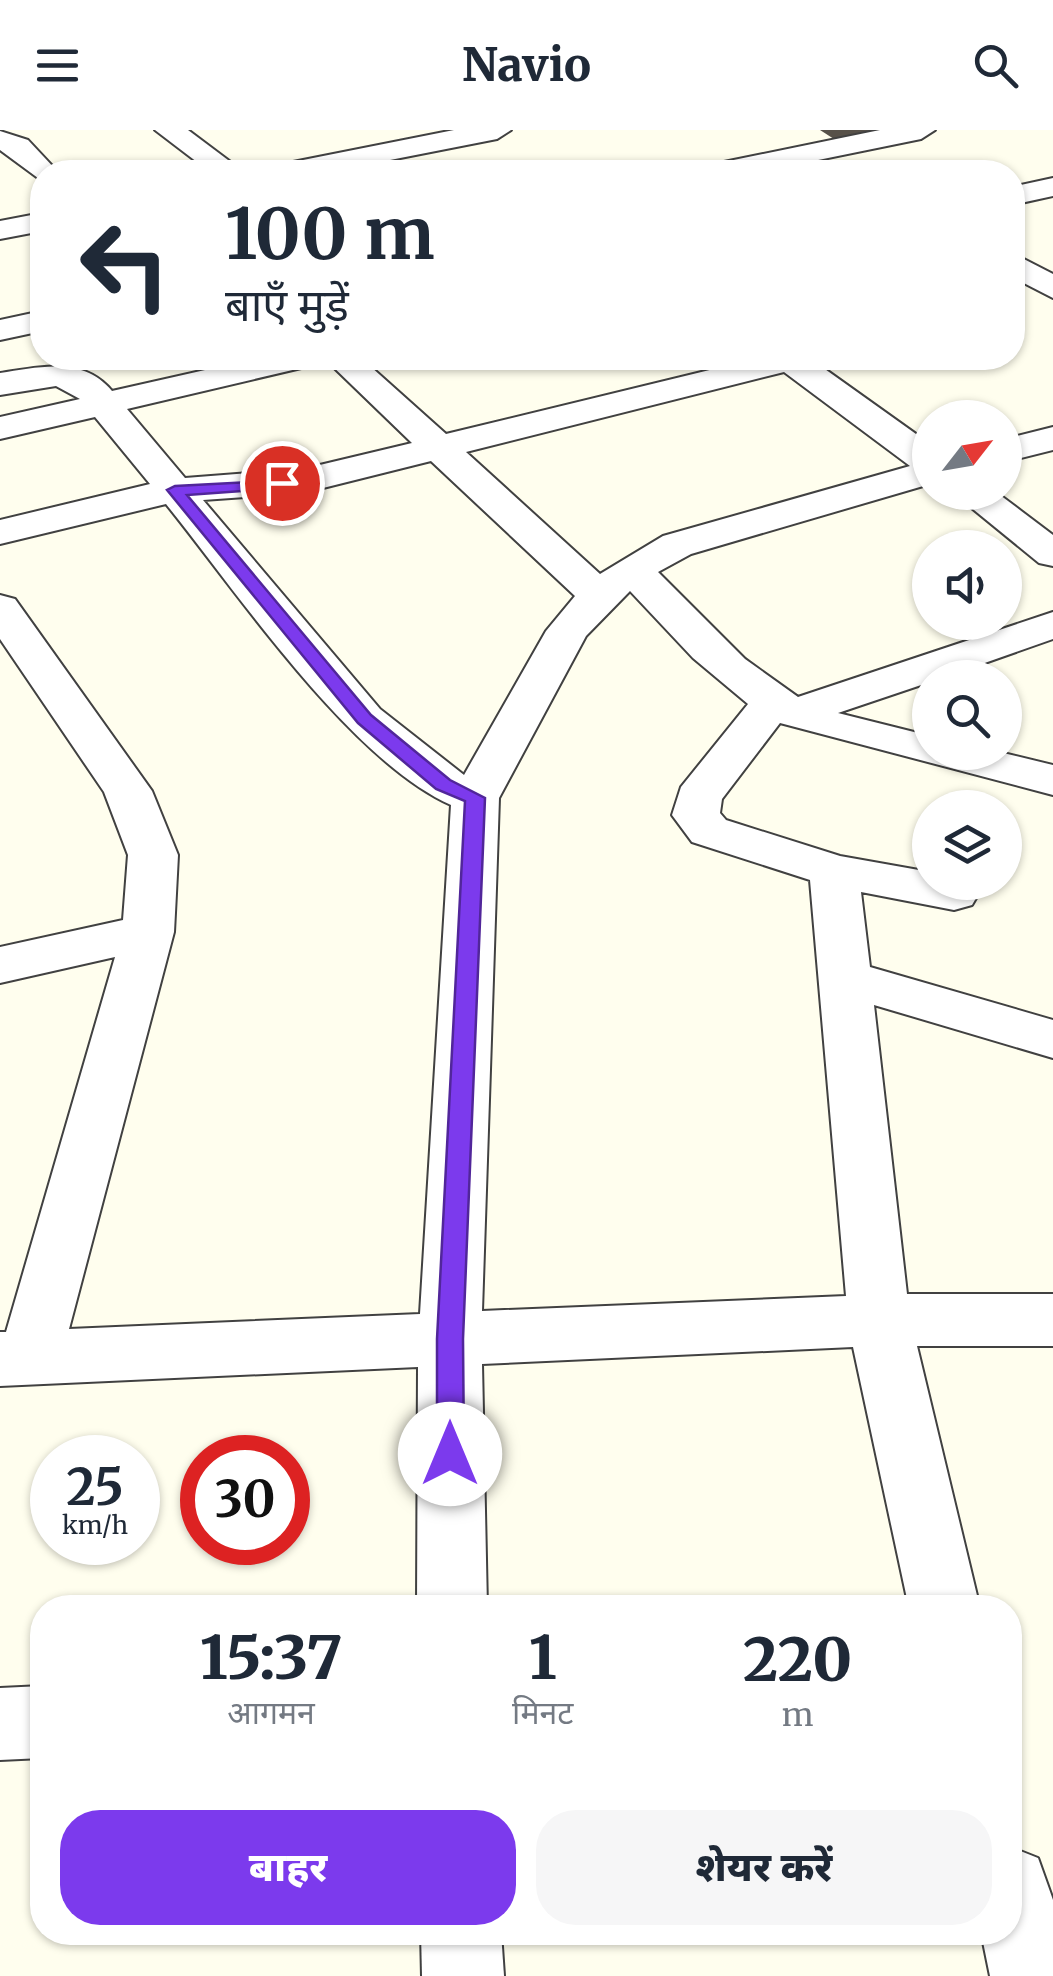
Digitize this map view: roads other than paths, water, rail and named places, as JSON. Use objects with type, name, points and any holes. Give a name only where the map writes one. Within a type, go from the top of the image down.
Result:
[{"type":"street","points":[[169,130],[212,160]]},
{"type":"street","points":[[348,160],[497,130]]},
{"type":"street","points":[[792,130],[843,160]]},
{"type":"street","points":[[776,160],[921,130]]},
{"type":"street","points":[[0,140],[18,146],[32,160]]},
{"type":"street","points":[[1025,193],[1053,187]]},
{"type":"street","points":[[0,230],[30,224]]},
{"type":"street","points":[[1025,272],[1053,291]]},
{"type":"street","points":[[1025,301],[1053,291]]},
{"type":"street","points":[[0,330],[30,324]]},
{"type":"street","points":[[0,428],[250,370]]},
{"type":"street","points":[[353,370],[436,450],[784,707],[912,745]]},
{"type":"street","points":[[0,532],[175,490],[303,481],[746,370]]},
{"type":"street","points":[[808,370],[912,448]]},
{"type":"street","points":[[0,384],[34,376],[75,377],[87,384],[364,719],[443,784],[475,798]]},
{"type":"street","points":[[1022,446],[1053,438]]},
{"type":"street","points":[[452,1595],[450,1339],[475,798],[567,631],[615,582],[677,544],[912,477]]},
{"type":"street","points":[[995,510],[1053,554]]},
{"type":"street","points":[[0,608],[128,791],[153,855],[148,932],[15,1358],[879,1320],[1053,1320]]},
{"type":"street","points":[[912,885],[834,871],[709,831],[696,815],[698,796],[784,707],[1053,625]]},
{"type":"street","points":[[1012,770],[1053,780]]},
{"type":"street","points":[[834,871],[879,1320],[943,1595]]},
{"type":"street","points":[[0,964],[148,932]]},
{"type":"street","points":[[845,978],[1053,1039]]},
{"type":"street","points":[[0,1724],[30,1723]]},
{"type":"street","points":[[1022,1937],[1031,1976]]},
{"type":"street","points":[[462,1945],[463,1976]]}]
